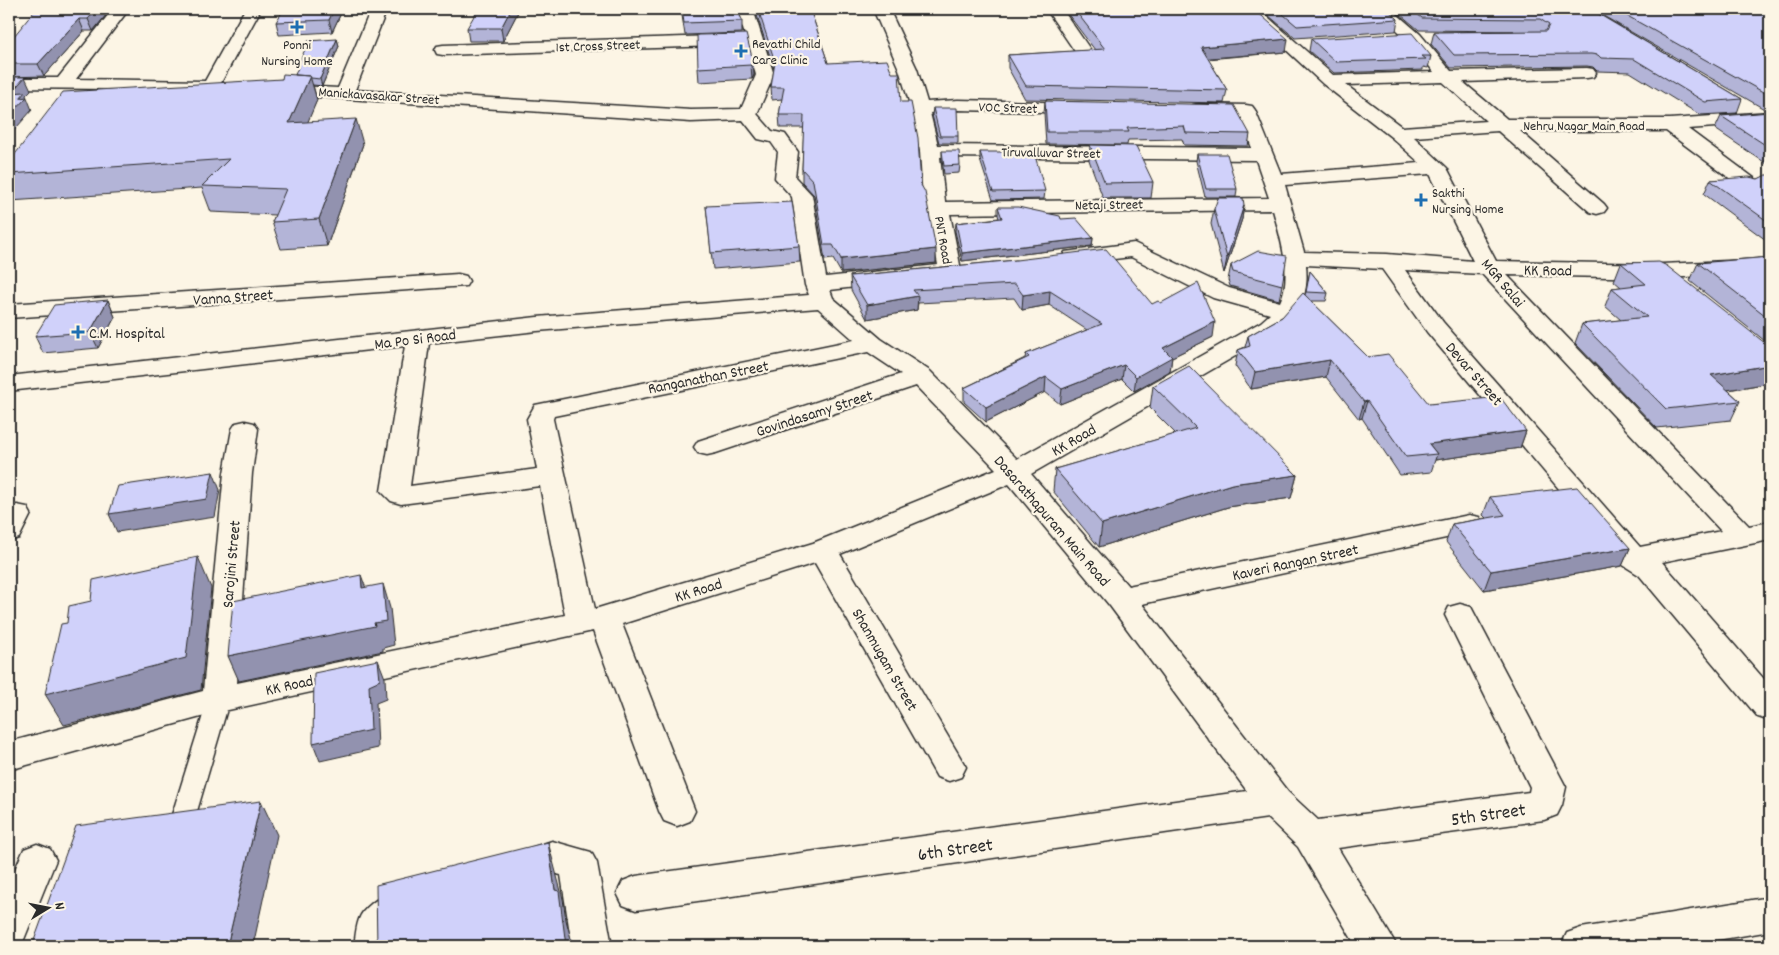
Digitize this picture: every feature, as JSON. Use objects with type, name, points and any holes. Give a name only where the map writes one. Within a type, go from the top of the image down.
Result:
[{"type":"street","points":[[64,83],[121,9]]},
{"type":"street","points":[[211,86],[253,9]]},
{"type":"street","points":[[345,93],[380,9]]},
{"type":"street","points":[[746,9],[753,40],[765,75],[748,114],[765,135],[778,138],[788,152],[785,178],[802,195],[819,293]]},
{"type":"street","name":"PNT Road","points":[[819,293],[959,269],[938,208],[933,199],[930,151],[920,108],[908,69],[881,9]]},
{"type":"street","points":[[1054,9],[1084,52]]},
{"type":"street","name":"MGR Salai","points":[[1250,9],[1329,80],[1398,133],[1437,168],[1488,268],[1742,536]]},
{"type":"street","points":[[1382,9],[1414,37],[1446,76],[1597,208]]},
{"type":"street","points":[[1395,38],[1433,37]]},
{"type":"street","name":"1st Cross Street","points":[[442,50],[753,40]]},
{"type":"street","points":[[1290,45],[1310,44]]},
{"type":"street","points":[[1329,80],[1587,74]]},
{"type":"street","points":[[9,83],[230,87]]},
{"type":"street","name":"Manickavasakar Street","points":[[259,89],[691,116],[748,114]]},
{"type":"street","points":[[1737,103],[1766,117]]},
{"type":"street","name":"VOC Street","points":[[920,108],[958,105],[1103,108]]},
{"type":"street","points":[[1050,260],[1134,250],[1221,293],[1286,312],[1294,296],[1295,258],[1277,192],[1246,110],[1179,109]]},
{"type":"street","name":"Nehru Nagar Main Road","points":[[1398,133],[1502,125],[1670,125],[1766,117]]},
{"type":"street","points":[[1670,125],[1751,185]]},
{"type":"street","name":"Tiruvalluvar Street","points":[[930,151],[1263,154]]},
{"type":"street","points":[[1277,192],[1437,168]]},
{"type":"street","name":"Netaji Street","points":[[938,208],[1277,192]]},
{"type":"street","name":"KK Road","points":[[1295,258],[1387,261],[1488,268],[1662,271],[1770,266]]},
{"type":"street","name":"Devar Street","points":[[1387,261],[1435,327],[1770,708]]},
{"type":"street","points":[[1662,271],[1690,294]]},
{"type":"street","name":"Vanna Street","points":[[9,311],[458,281]]},
{"type":"street","name":"Ma Po Si Road","points":[[9,383],[819,293]]},
{"type":"street","name":"Dasarathapuram Main Road","points":[[819,293],[872,344],[921,376],[1014,472],[1121,598],[1274,802],[1311,836],[1374,946]]},
{"type":"street","name":"KK Road","points":[[9,756],[219,699],[593,621],[823,550],[1014,472],[1269,327],[1286,312]]},
{"type":"street","points":[[418,338],[395,491],[401,495],[420,494],[550,476],[593,621],[677,811]]},
{"type":"street","name":"Ranganathan Street","points":[[550,476],[540,419],[544,410],[872,344]]},
{"type":"street","name":"Govindasamy Street","points":[[707,447],[921,376]]},
{"type":"street","name":"Sarojini Street","points":[[219,699],[238,473],[245,429]]},
{"type":"street","name":"Kaveri Rangan Street","points":[[1121,598],[1469,524]]},
{"type":"street","points":[[1641,563],[1742,536],[1770,531]]},
{"type":"street","name":"Shanmugam Street","points":[[823,550],[949,767]]},
{"type":"street","name":"5th Street","points":[[1311,836],[1544,805],[1548,787],[1460,615]]},
{"type":"street","name":"6th Street","points":[[636,894],[1274,802]]},
{"type":"street","points":[[487,877],[552,857],[578,863],[592,946]]},
{"type":"street","points":[[9,930],[37,860]]},
{"type":"street","points":[[374,946],[377,924],[404,902],[441,891]]},
{"type":"street","points":[[1581,946],[1770,914]]},
{"type":"lane","points":[[183,818],[219,699]]},
{"type":"building","points":[[36,9],[97,9],[88,19],[79,19],[38,64],[9,64],[9,37],[14,36]]},
{"type":"building","points":[[284,9],[334,9],[329,20],[276,22]]},
{"type":"building","points":[[478,9],[511,9],[501,28],[467,28]]},
{"type":"building","points":[[682,9],[738,9],[742,21],[684,23]]},
{"type":"building","points":[[758,9],[810,9],[828,63],[887,60],[892,73],[899,73],[901,102],[911,102],[918,138],[921,185],[925,192],[936,249],[841,259],[833,245],[824,245],[813,181],[802,169],[804,115],[779,115],[784,87],[771,87],[775,62]]},
{"type":"building","points":[[1074,9],[1254,9],[1288,39],[1201,47],[1227,90],[1026,86],[1008,55],[1105,49]]},
{"type":"building","points":[[1277,9],[1387,9],[1398,19],[1297,26]]},
{"type":"building","points":[[1411,9],[1590,9],[1742,99],[1705,102],[1634,59],[1601,58],[1598,55],[1591,54],[1454,55],[1434,32],[1546,31],[1549,25],[1540,19],[1422,18]]},
{"type":"building","points":[[1615,9],[1770,9],[1770,96]]},
{"type":"building","points":[[1412,33],[1431,56],[1422,56],[1426,59],[1336,62],[1311,39]]},
{"type":"building","points":[[746,34],[753,61],[751,65],[698,68],[697,35]]},
{"type":"building","points":[[337,39],[320,79],[295,75],[308,41]]},
{"type":"building","points":[[283,74],[310,76],[289,123],[356,119],[319,219],[272,222],[286,189],[202,186],[229,159],[9,174],[9,162],[63,92],[282,79]]},
{"type":"building","points":[[9,77],[25,77],[11,93],[25,92],[20,98],[27,97],[9,116]]},
{"type":"building","points":[[1045,101],[1234,105],[1250,134],[1186,133],[1184,126],[1127,128],[1129,132],[1047,132]]},
{"type":"building","points":[[933,108],[957,108],[958,136],[940,136]]},
{"type":"building","points":[[1770,112],[1770,148],[1721,116]]},
{"type":"building","points":[[1090,145],[1136,146],[1153,182],[1105,183]]},
{"type":"building","points":[[942,151],[959,151],[960,165],[944,166]]},
{"type":"building","points":[[980,152],[1034,152],[1045,191],[993,192]]},
{"type":"building","points":[[1197,154],[1227,154],[1237,189],[1206,189]]},
{"type":"building","points":[[1770,175],[1770,223],[1710,180],[1749,177],[1758,179]]},
{"type":"building","points":[[1218,198],[1243,198],[1244,205],[1227,258],[1214,209]]},
{"type":"building","points":[[792,202],[799,246],[711,253],[706,206]]},
{"type":"building","points":[[998,207],[1018,207],[1060,216],[1061,219],[1076,218],[1093,238],[962,253],[956,223],[1002,218]]},
{"type":"building","points":[[1106,249],[1152,304],[1158,301],[1161,303],[1198,283],[1215,322],[1163,348],[1172,357],[1136,377],[1124,365],[1062,389],[1046,377],[986,407],[964,388],[1029,357],[1026,354],[1102,324],[1050,291],[1023,295],[1015,284],[913,290],[918,296],[867,305],[850,276],[1016,260]]},
{"type":"building","points":[[1258,251],[1287,256],[1282,285],[1233,272],[1231,265]]},
{"type":"building","points":[[1770,257],[1770,319],[1698,263]]},
{"type":"building","points":[[1659,262],[1667,266],[1770,347],[1770,365],[1711,375],[1740,401],[1666,409],[1582,324],[1647,317],[1612,288],[1646,284],[1621,263]]},
{"type":"building","points":[[1310,271],[1328,293],[1306,292]]},
{"type":"building","points":[[1303,293],[1368,357],[1388,354],[1429,404],[1500,397],[1526,431],[1429,444],[1437,454],[1406,457],[1367,401],[1364,402],[1330,360],[1255,372],[1238,350],[1250,346],[1248,336],[1282,317]]},
{"type":"building","points":[[108,300],[90,332],[35,336],[54,305]]},
{"type":"building","points":[[1189,366],[1297,475],[1232,484],[1102,524],[1055,469],[1196,428],[1153,386]]},
{"type":"building","points":[[213,472],[207,499],[109,514],[118,486]]},
{"type":"building","points":[[1577,487],[1630,548],[1491,571],[1452,524],[1505,515],[1490,497]]},
{"type":"building","points":[[198,557],[186,658],[45,694],[61,624],[67,623],[69,606],[91,601],[93,580]]},
{"type":"building","points":[[361,575],[362,588],[383,584],[386,621],[374,623],[375,626],[228,656],[233,601]]},
{"type":"building","points":[[378,660],[380,680],[369,685],[371,730],[313,743],[314,673]]},
{"type":"building","points":[[261,801],[227,946],[32,946],[76,826]]},
{"type":"building","points":[[548,842],[555,890],[559,891],[566,946],[377,946],[376,885]]},
{"type":"place","name":"Ponni Nursing Home","points":[[297,27]]},
{"type":"place","name":"Revathi Child Care Clinic","points":[[741,51]]},
{"type":"place","name":"Sakthi Nursing Home","points":[[1421,200]]},
{"type":"place","name":"C.M. Hospital","points":[[78,332]]}]
